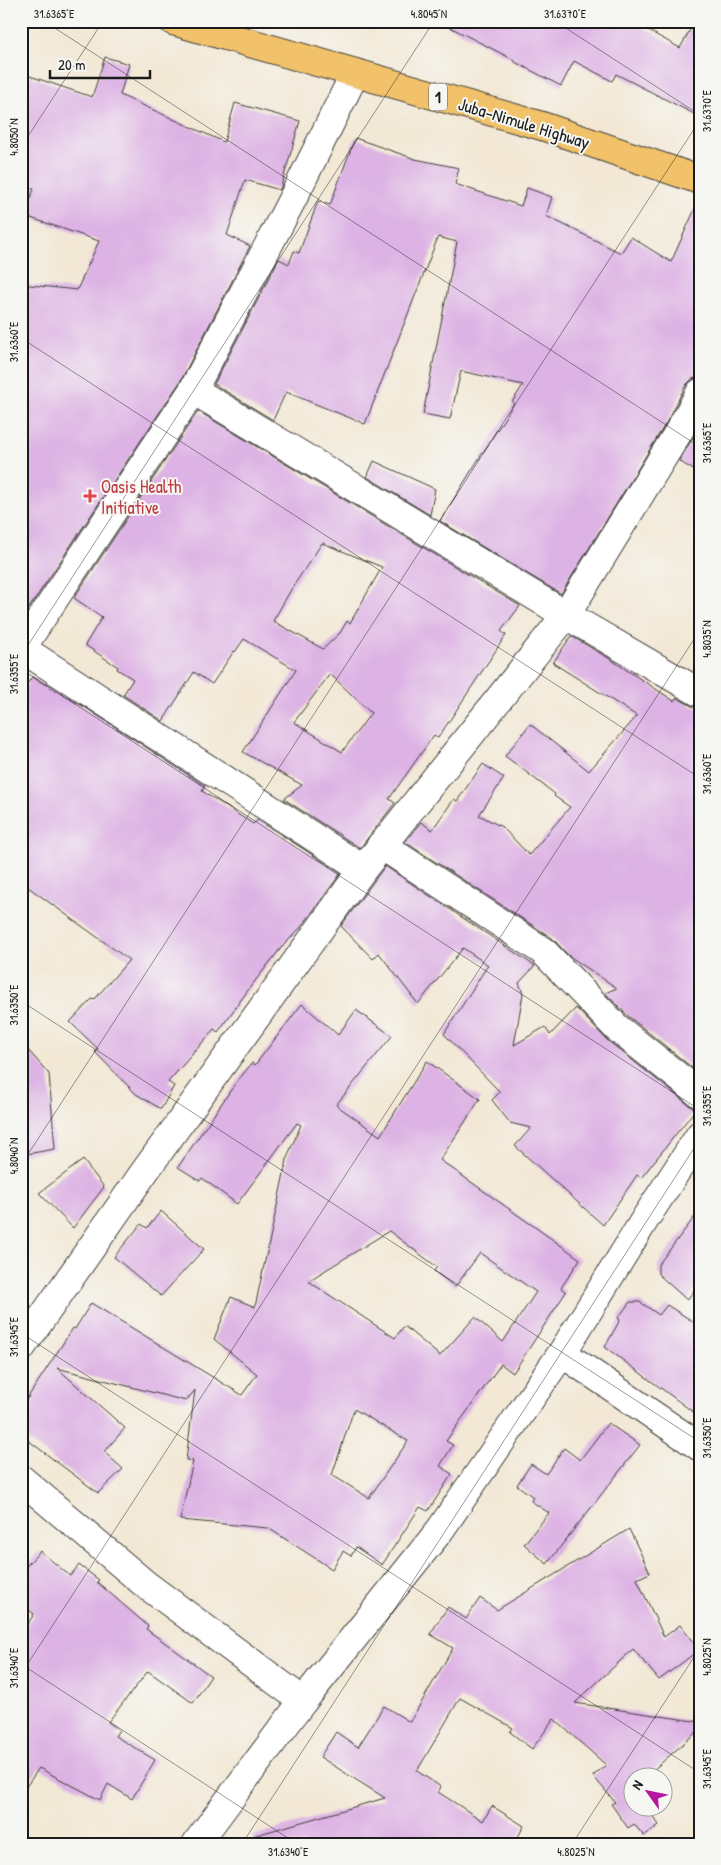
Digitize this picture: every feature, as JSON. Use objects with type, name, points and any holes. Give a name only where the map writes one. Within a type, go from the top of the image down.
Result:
[{"type":"main road","name":"Juba–Nimule Highway","points":[[174,21],[542,126],[700,180]]},
{"type":"street","points":[[355,73],[194,390],[21,648],[363,869]]},
{"type":"street","points":[[194,390],[566,615],[700,693]]},
{"type":"street","points":[[21,1348],[145,1171],[363,869],[566,615],[679,431],[700,393]]},
{"type":"street","points":[[381,845],[543,951],[616,1028],[700,1094]]},
{"type":"street","points":[[196,1844],[303,1701],[440,1530],[562,1353],[700,1135]]},
{"type":"street","points":[[562,1353],[700,1447]]},
{"type":"street","points":[[21,1479],[145,1584],[303,1701]]},
{"type":"building","points":[[438,21],[631,21],[680,48],[695,21],[700,21],[700,117],[616,74],[612,81],[574,61],[561,86]]},
{"type":"building","points":[[105,57],[129,64],[120,95],[224,142],[235,103],[300,121],[280,190],[245,180],[227,235],[250,246],[180,382],[21,620],[21,284],[77,290],[99,241],[25,216],[34,188],[21,186],[21,73],[92,97]]},
{"type":"building","points":[[355,138],[415,159],[459,168],[455,184],[521,206],[527,188],[552,197],[546,216],[621,253],[631,237],[671,262],[700,198],[700,377],[692,379],[686,385],[666,423],[561,594],[440,521],[514,403],[512,402],[523,385],[461,371],[450,419],[423,414],[457,242],[438,237],[365,424],[286,392],[273,420],[214,384],[279,259],[289,264],[294,251],[299,253],[318,201],[330,205]]},
{"type":"building","points":[[198,411],[520,606],[501,631],[506,635],[438,738],[434,735],[389,799],[395,803],[360,848],[284,799],[302,785],[243,752],[296,670],[244,639],[212,684],[194,672],[163,721],[123,695],[133,679],[85,645],[102,617],[74,598]],"holes":[[[322,543],[382,567],[350,623],[347,621],[340,633],[323,649],[273,621]],[[330,674],[371,713],[342,752],[294,722]]]},
{"type":"building","points":[[700,426],[700,474],[679,461]]},
{"type":"building","points":[[374,461],[435,489],[430,515],[367,477]]},
{"type":"building","points":[[571,636],[674,701],[676,698],[700,709],[700,1074],[628,1016],[605,993],[617,988],[569,956],[552,938],[405,842],[421,822],[432,830],[454,799],[457,801],[483,764],[504,778],[479,815],[502,827],[529,855],[570,807],[505,756],[530,724],[589,771],[637,716],[553,663]]},
{"type":"building","points":[[32,677],[86,708],[205,786],[202,791],[253,824],[258,820],[341,873],[302,926],[281,948],[248,990],[218,1032],[214,1029],[168,1082],[174,1086],[161,1109],[136,1094],[95,1052],[98,1049],[70,1022],[92,999],[94,1000],[129,960],[21,882],[21,693]]},
{"type":"building","points":[[385,866],[535,966],[519,983],[523,994],[514,1045],[545,1027],[550,1035],[576,1008],[607,1040],[696,1109],[641,1178],[637,1175],[603,1225],[515,1146],[531,1128],[510,1123],[492,1100],[500,1092],[444,1034],[488,965],[463,948],[418,1004],[379,953],[373,959],[341,926]]},
{"type":"building","points":[[302,1004],[338,1035],[356,1010],[392,1036],[336,1105],[380,1136],[427,1061],[480,1099],[440,1160],[580,1259],[561,1288],[566,1292],[513,1373],[501,1364],[446,1441],[453,1445],[440,1466],[452,1474],[428,1511],[420,1507],[382,1565],[356,1547],[351,1556],[343,1551],[332,1569],[268,1528],[180,1520],[193,1461],[186,1460],[195,1390],[186,1401],[57,1368],[125,1428],[104,1452],[123,1469],[98,1493],[21,1435],[21,1408],[91,1303],[242,1395],[257,1374],[214,1339],[231,1297],[255,1307],[288,1155],[301,1125],[297,1123],[237,1204],[202,1178],[200,1181],[178,1167],[235,1084],[252,1063],[255,1065]],"holes":[[[389,1231],[437,1267],[434,1271],[455,1287],[480,1253],[536,1292],[503,1342],[475,1317],[440,1356],[404,1326],[395,1338],[308,1281]],[[354,1409],[408,1441],[369,1498],[332,1475]]]},
{"type":"building","points":[[21,1042],[49,1074],[55,1149],[21,1155]]},
{"type":"building","points":[[83,1160],[104,1187],[73,1228],[39,1193]]},
{"type":"building","points":[[700,1210],[700,1282],[687,1300],[658,1274],[658,1265]]},
{"type":"building","points":[[161,1211],[204,1249],[161,1296],[114,1257],[141,1224],[147,1228]]},
{"type":"building","points":[[630,1302],[640,1302],[659,1315],[667,1305],[700,1326],[700,1417],[605,1347],[620,1320],[618,1318]]},
{"type":"building","points":[[608,1423],[640,1445],[547,1564],[524,1544],[549,1513],[531,1501],[533,1497],[517,1485],[531,1464],[546,1474],[564,1448],[580,1460]]},
{"type":"building","points":[[629,1529],[650,1573],[637,1579],[664,1637],[680,1625],[699,1650],[659,1680],[633,1649],[575,1703],[700,1722],[700,1729],[655,1768],[624,1768],[624,1818],[654,1818],[659,1825],[644,1836],[634,1824],[628,1828],[611,1804],[615,1802],[593,1776],[606,1765],[554,1719],[532,1749],[510,1732],[513,1728],[460,1698],[417,1771],[441,1787],[438,1792],[483,1821],[492,1806],[524,1826],[515,1842],[518,1844],[254,1844],[253,1836],[385,1798],[320,1757],[336,1732],[358,1747],[384,1706],[410,1722],[453,1648],[430,1634],[448,1607],[466,1619],[480,1598],[497,1610]]},
{"type":"building","points":[[40,1551],[70,1576],[79,1565],[99,1580],[97,1582],[148,1626],[146,1629],[211,1676],[193,1703],[148,1671],[108,1722],[119,1730],[115,1736],[155,1760],[132,1799],[108,1784],[100,1800],[39,1768],[21,1794],[21,1635],[34,1614],[21,1603],[21,1572]]},
{"type":"place","name":"Oasis Health Initiative","points":[[90,496]]}]
